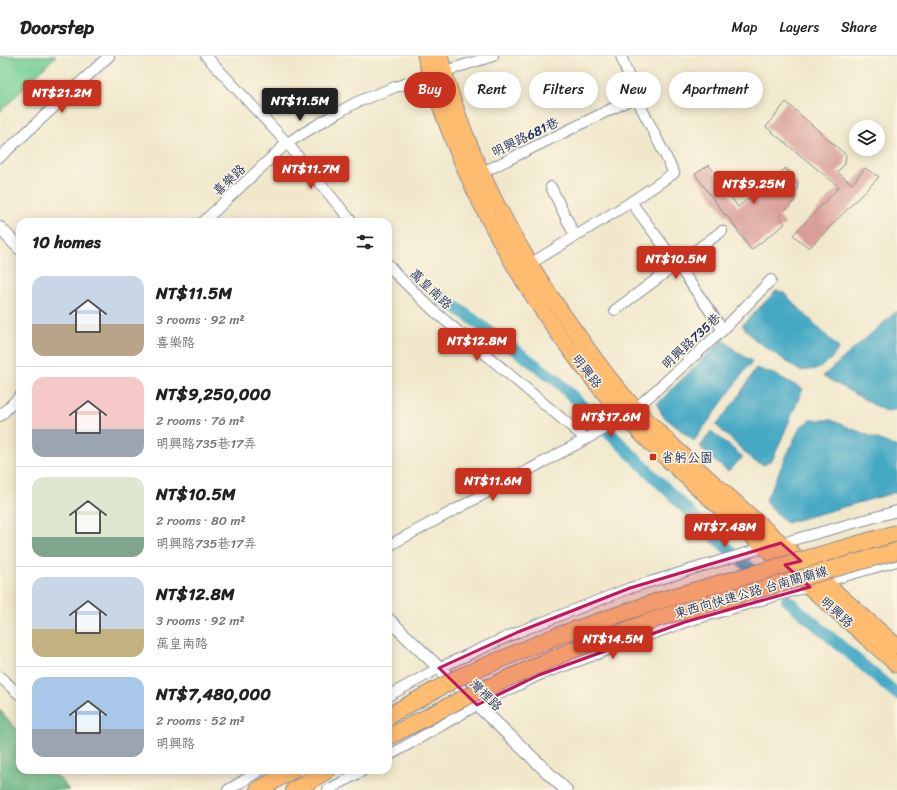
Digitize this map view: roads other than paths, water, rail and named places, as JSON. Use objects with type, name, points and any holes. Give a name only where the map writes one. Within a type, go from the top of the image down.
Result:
[{"type":"highway","name":"東西向快速公路 台南關廟線","points":[[392,714],[459,677],[559,635],[658,601],[897,534]]},
{"type":"highway","name":"東西向快速公路 台南關廟線","points":[[392,735],[464,698],[570,651],[648,622],[897,551]]},
{"type":"highway","points":[[258,790],[286,774]]},
{"type":"highway","points":[[294,790],[321,774]]},
{"type":"main road","name":"明興路","points":[[425,56],[436,72]]},
{"type":"main road","name":"明興路","points":[[437,72],[440,56]]},
{"type":"main road","name":"明興路","points":[[444,108],[448,126],[476,175],[504,217],[530,264],[560,311],[596,361],[629,415],[695,466],[897,646]]},
{"type":"main road","name":"明興路","points":[[476,175],[492,226],[517,271],[549,320],[585,369],[688,480],[897,665]]},
{"type":"street","points":[[0,157],[109,56]]},
{"type":"street","points":[[206,56],[287,143],[349,218]]},
{"type":"street","name":"喜樂路","points":[[443,72],[492,56]]},
{"type":"street","points":[[621,56],[627,72]]},
{"type":"street","name":"喜樂路","points":[[207,218],[287,143],[357,102],[404,84]]},
{"type":"street","name":"明興路681巷","points":[[476,175],[613,108]]},
{"type":"street","points":[[530,264],[631,202],[674,173],[642,108]]},
{"type":"street","points":[[551,187],[575,236]]},
{"type":"street","points":[[631,202],[678,265],[723,330]]},
{"type":"street","points":[[0,228],[16,245]]},
{"type":"street","points":[[615,310],[678,265],[722,231]]},
{"type":"street","name":"萬皇南路","points":[[392,269],[434,311],[586,438]]},
{"type":"street","name":"明興路735巷","points":[[392,544],[629,415],[723,330],[771,280]]},
{"type":"street","points":[[0,416],[16,400]]},
{"type":"street","points":[[392,694],[439,668],[518,632],[630,588],[781,543],[897,511]]},
{"type":"street","points":[[392,754],[477,705],[539,675],[685,622],[897,561]]},
{"type":"street","name":"灣裡路","points":[[392,623],[566,790]]},
{"type":"street","points":[[0,677],[16,691]]},
{"type":"street","points":[[228,790],[254,774]]},
{"type":"street","points":[[328,790],[357,774]]},
{"type":"water","points":[[776,291],[784,293],[839,348],[831,359],[818,369],[800,371],[754,339],[742,325]]},
{"type":"water","points":[[897,311],[897,410],[885,411],[823,376]]},
{"type":"water","points":[[723,339],[737,352],[752,361],[694,441],[663,416],[657,404]]},
{"type":"water","points":[[756,368],[774,374],[803,389],[773,459],[764,465],[754,461],[716,425],[737,399]]},
{"type":"water","points":[[810,420],[831,420],[897,447],[897,492],[786,523],[765,502],[800,427]]},
{"type":"water","points":[[711,431],[743,457],[728,471],[713,460],[700,447]]},
{"type":"waterway","points":[[442,297],[555,379],[718,540],[731,551]]},
{"type":"waterway","points":[[742,561],[761,577]]},
{"type":"waterway","points":[[787,600],[897,694]]},
{"type":"place","name":"省躬公園","points":[[653,457]]}]
